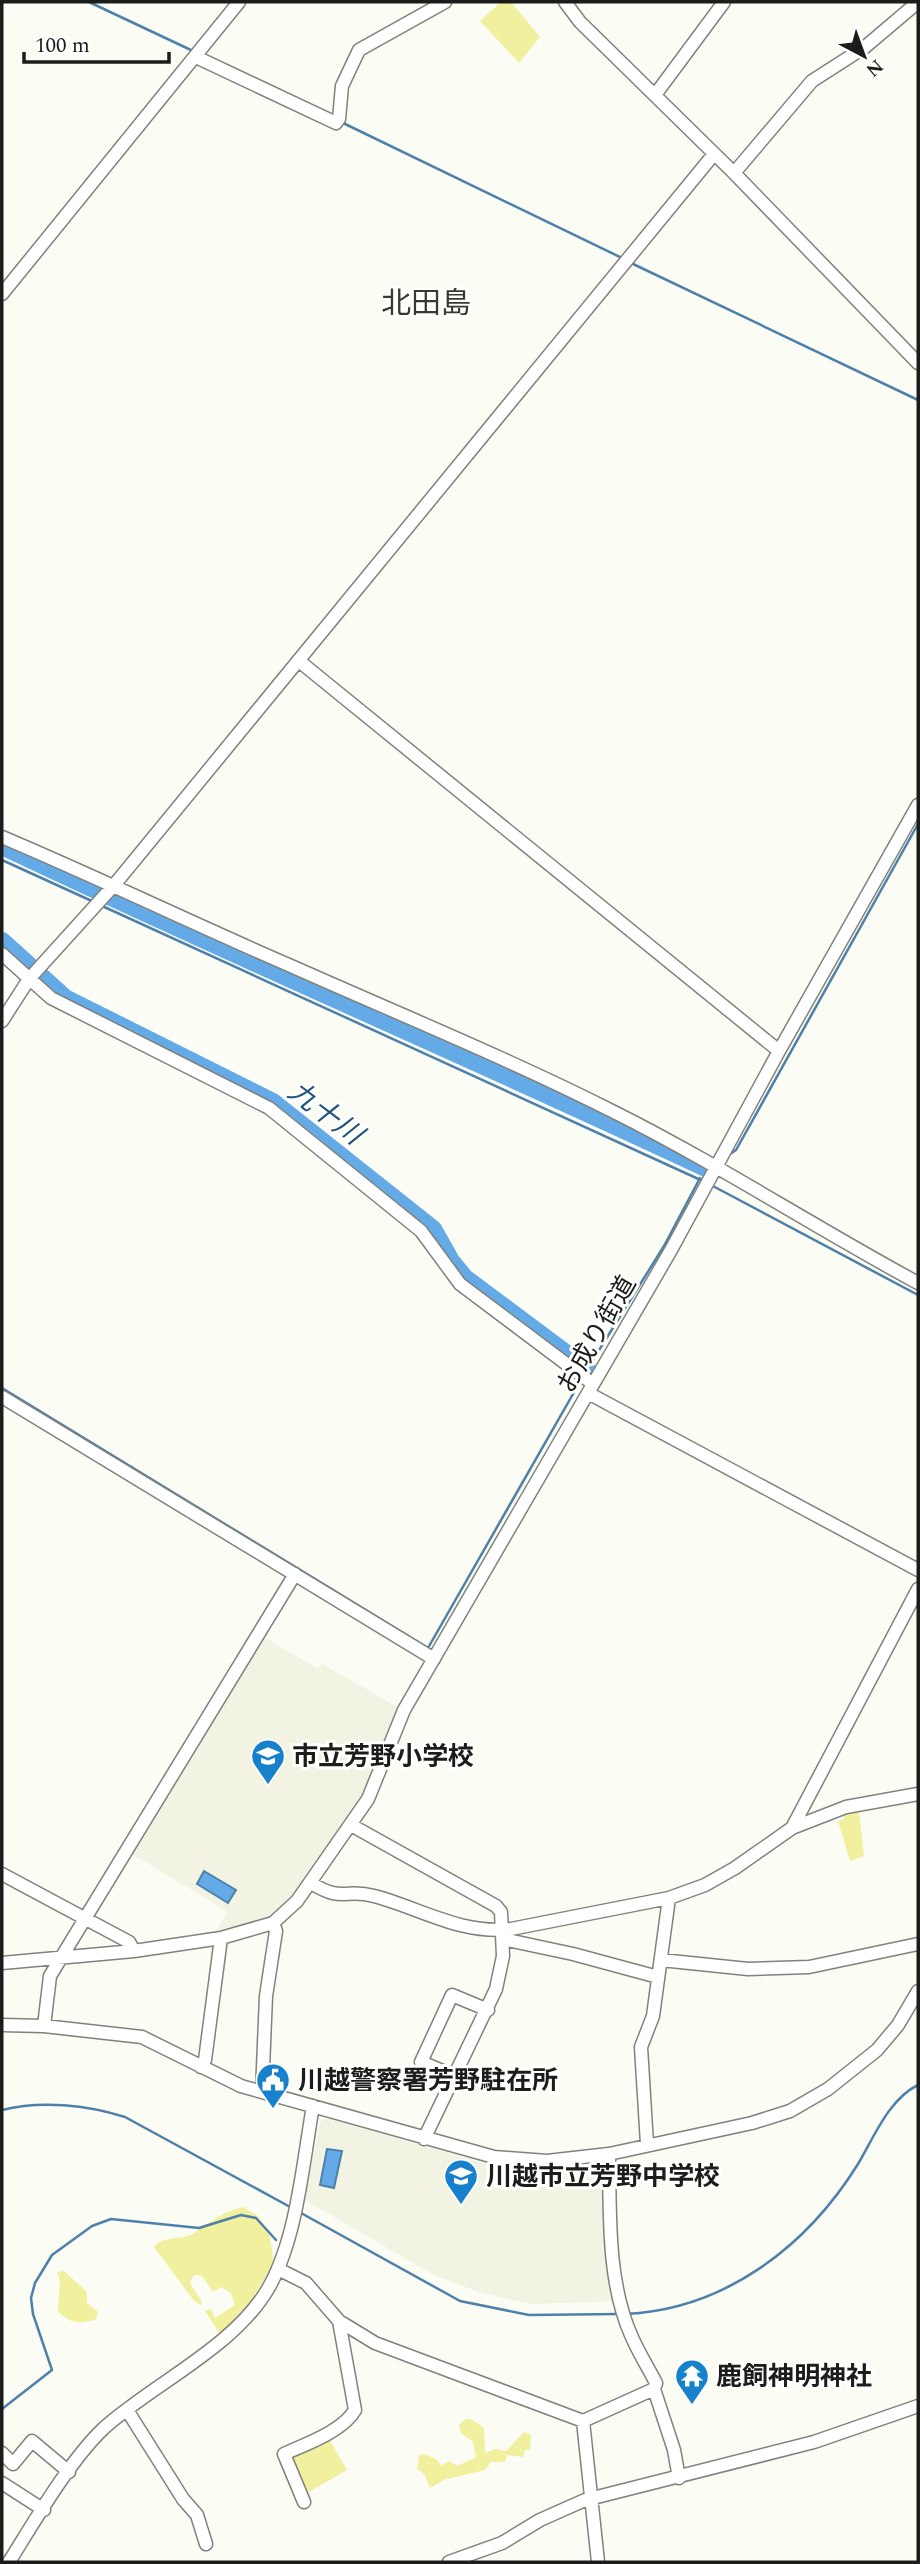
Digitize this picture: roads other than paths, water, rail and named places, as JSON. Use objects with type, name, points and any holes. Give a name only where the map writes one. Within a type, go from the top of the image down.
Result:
[{"type":"street","points":[[2,294],[239,2]]},
{"type":"street","points":[[196,57],[336,123],[340,119],[342,86],[359,50],[445,2]]},
{"type":"street","points":[[565,2],[580,22],[734,173],[918,363]]},
{"type":"street","points":[[655,95],[724,2]]},
{"type":"street","points":[[734,173],[812,81],[865,47],[918,2]]},
{"type":"street","points":[[2,1021],[29,979],[115,884],[714,154]]},
{"type":"street","points":[[299,661],[779,1051]]},
{"type":"street","name":"お成り街道","points":[[273,1923],[291,1908],[312,1883],[368,1799],[404,1710],[591,1389],[918,805]]},
{"type":"street","points":[[2,837],[115,884],[183,919],[545,1079],[717,1166],[803,1220],[918,1283]]},
{"type":"street","points":[[2,954],[51,998],[269,1108],[421,1231],[460,1284],[591,1389],[918,1570]]},
{"type":"street","points":[[2,1397],[434,1659]]},
{"type":"street","points":[[44,2026],[47,1988],[61,1958],[295,1574]]},
{"type":"street","points":[[792,1828],[918,1590]]},
{"type":"street","points":[[501,1935],[668,1898],[725,1874],[792,1828],[846,1807],[918,1794]]},
{"type":"street","points":[[351,1825],[496,1906],[501,1912],[503,1956],[488,2010],[452,2075],[424,2139]]},
{"type":"street","points":[[2,1874],[128,1942],[134,1951]]},
{"type":"street","points":[[312,1883],[337,1896],[373,1896],[437,1919],[658,1977]]},
{"type":"street","points":[[647,2144],[641,2047],[653,2016],[668,1898]]},
{"type":"street","points":[[2,1963],[134,1951],[221,1938],[273,1923],[276,1931],[266,1996],[262,2092]]},
{"type":"street","points":[[201,2067],[205,2060],[221,1938]]},
{"type":"street","points":[[661,1961],[748,1969],[809,1966],[918,1944]]},
{"type":"street","points":[[2,2025],[44,2026],[142,2037],[201,2067],[262,2092],[424,2139],[494,2157],[581,2160],[752,2123],[811,2101],[877,2050],[914,2009],[918,1991]]},
{"type":"street","points":[[452,2075],[421,2062],[452,1995],[488,2010]]},
{"type":"street","points":[[9,2562],[69,2472],[102,2430],[165,2384],[243,2319],[267,2289],[278,2269],[292,2218],[313,2106]]},
{"type":"street","points":[[609,2154],[617,2282],[630,2334],[656,2383],[654,2389],[674,2450],[679,2477]]},
{"type":"street","points":[[278,2269],[317,2291],[339,2321],[400,2354],[503,2388],[583,2421],[654,2389]]},
{"type":"street","points":[[304,2502],[284,2454],[330,2434],[351,2417],[355,2410],[339,2321]]},
{"type":"street","points":[[449,2562],[502,2543],[559,2510],[592,2499],[814,2442],[918,2406]]},
{"type":"street","points":[[127,2410],[183,2499],[197,2515],[206,2544]]},
{"type":"street","points":[[583,2421],[598,2562]]},
{"type":"street","points":[[2,2454],[13,2464],[32,2441],[69,2472]]},
{"type":"street","points":[[2,2483],[44,2510]]},
{"type":"water","points":[[204,1871],[236,1890],[228,1903],[197,1884]]},
{"type":"water","points":[[327,2149],[342,2151],[334,2188],[320,2185]]},
{"type":"waterway","points":[[89,2],[193,51]]},
{"type":"waterway","points":[[341,122],[622,258]]},
{"type":"waterway","points":[[631,263],[918,400]]},
{"type":"waterway","points":[[730,1154],[736,1150],[918,824]]},
{"type":"waterway","points":[[2,846],[706,1168]]},
{"type":"waterway","points":[[2,860],[94,902]]},
{"type":"waterway","points":[[100,905],[705,1182]]},
{"type":"waterway","name":"九十川","points":[[2,941],[65,998],[273,1102],[433,1229],[451,1261],[465,1278],[587,1369]]},
{"type":"waterway","points":[[586,1371],[664,1246],[700,1178]]},
{"type":"waterway","points":[[711,1185],[918,1295]]},
{"type":"waterway","points":[[2,1388],[428,1648],[581,1380]]},
{"type":"waterway","points":[[626,2314],[663,2309],[697,2300],[730,2286],[789,2246],[837,2194],[890,2109],[918,2085]]},
{"type":"waterway","points":[[2,2110],[32,2105],[64,2105],[125,2117],[292,2208]]},
{"type":"waterway","points":[[301,2213],[460,2301],[529,2315],[620,2314]]},
{"type":"waterway","points":[[2,2409],[52,2370],[33,2314],[31,2298],[35,2283],[52,2255],[92,2226],[111,2219],[199,2228],[241,2215],[256,2218],[276,2240]]},
{"type":"place","name":"市立芳野小学校","points":[[268,1786]]},
{"type":"place","name":"川越警察署芳野駐在所","points":[[273,2110]]},
{"type":"place","name":"川越市立芳野中学校","points":[[461,2206]]},
{"type":"place","name":"鹿飼神明神社","points":[[692,2406]]},
{"type":"district","name":"北田島","points":[[426,303]]}]
